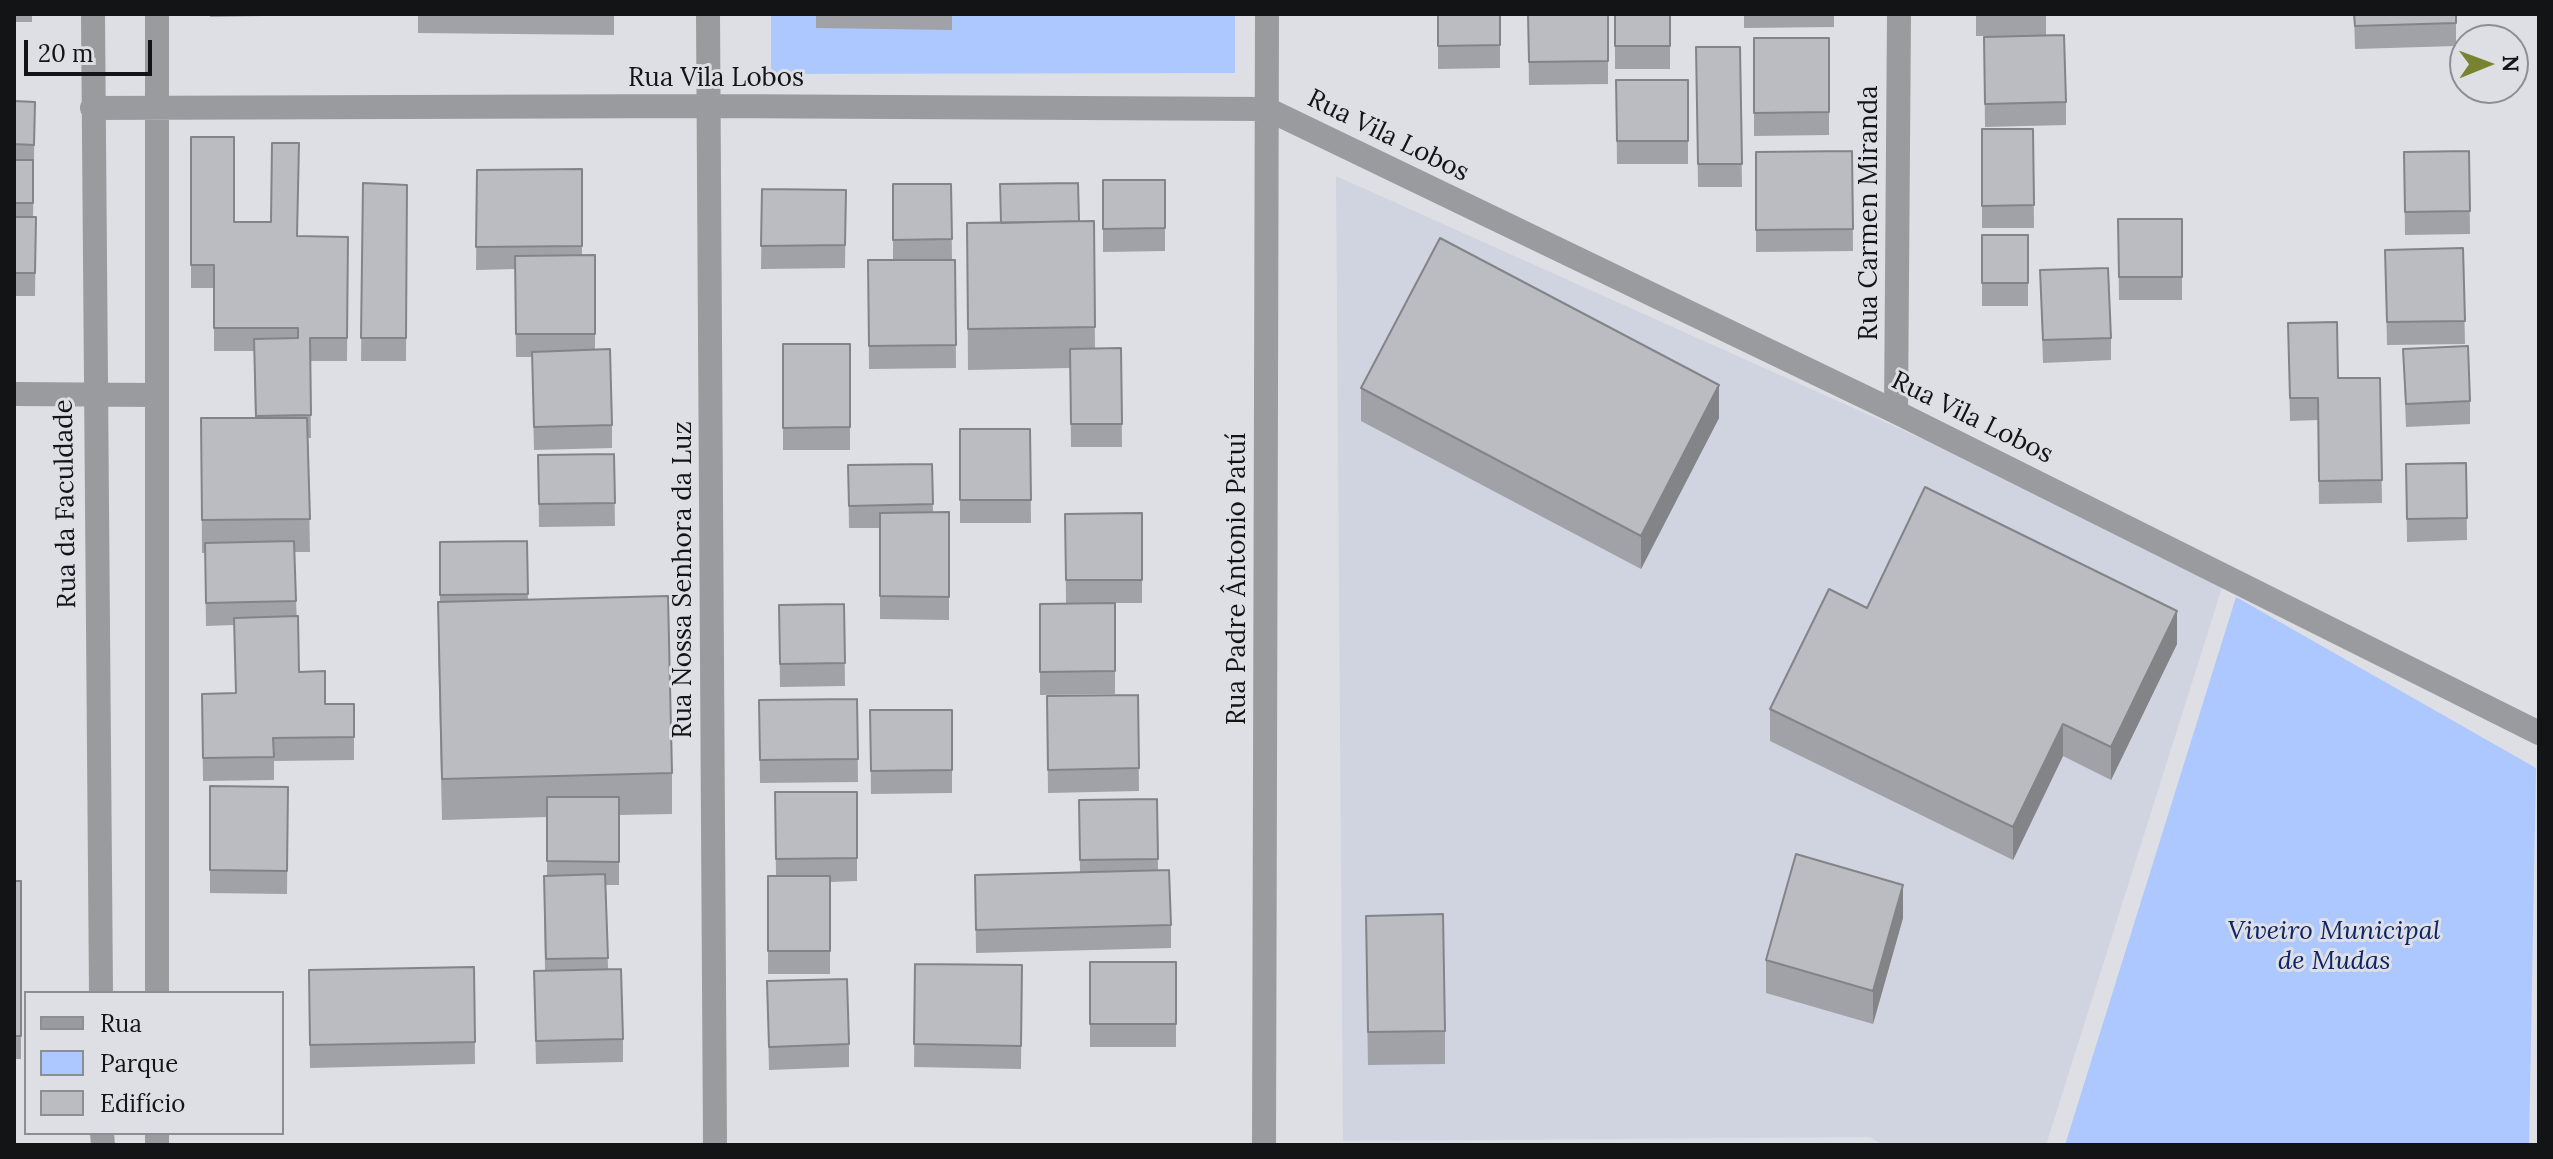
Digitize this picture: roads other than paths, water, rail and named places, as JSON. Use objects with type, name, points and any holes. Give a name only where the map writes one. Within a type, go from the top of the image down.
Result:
[{"type":"street","name":"Rua da Faculdade","points":[[93,14],[93,394],[101,991]]},
{"type":"street","points":[[157,14],[157,991]]},
{"type":"street","name":"Rua Nossa Senhora da Luz","points":[[708,14],[715,1145]]},
{"type":"street","name":"Rua Padre Ântonio Patuí","points":[[1264,1145],[1267,14]]},
{"type":"street","name":"Rua Carmen Miranda","points":[[1896,412],[1899,14]]},
{"type":"street","name":"Rua Vila Lobos","points":[[92,108],[709,106],[1267,109],[1896,412],[2539,733]]},
{"type":"street","points":[[14,394],[155,395]]},
{"type":"park label","name":"Viveiro Municipal de Mudas","points":[[2334,947]]}]
